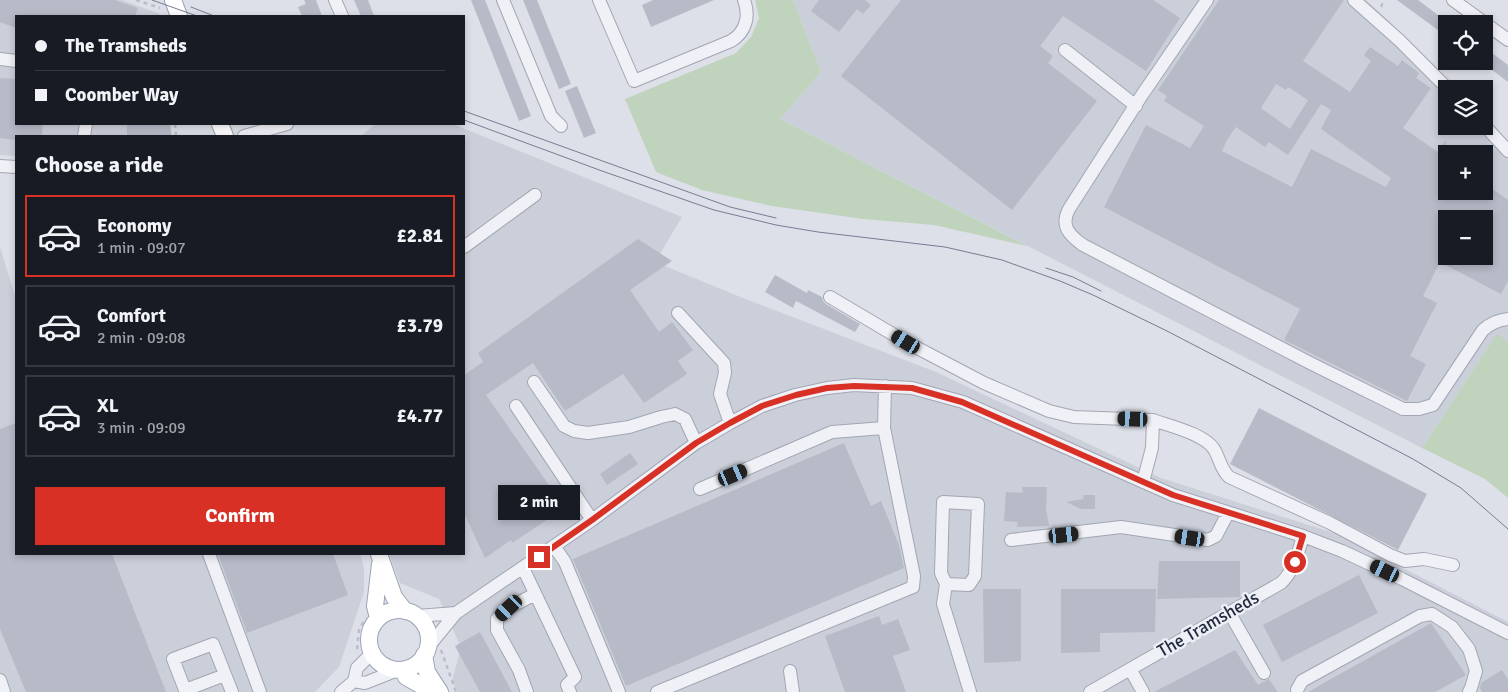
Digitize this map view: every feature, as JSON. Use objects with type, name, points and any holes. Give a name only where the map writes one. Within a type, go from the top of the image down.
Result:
[{"type":"main road","points":[[380,557],[394,597],[411,614],[422,621],[428,632],[431,649],[427,672],[440,692]]},
{"type":"main road","points":[[378,618],[375,606],[380,557]]},
{"type":"main road","points":[[411,614],[389,611],[378,618],[370,630],[369,636],[369,646],[374,658],[384,666],[400,670],[413,667],[431,649]]},
{"type":"main road","points":[[400,670],[406,677],[433,692]]},
{"type":"street","points":[[335,0],[342,15]]},
{"type":"street","points":[[503,0],[551,116],[561,126]]},
{"type":"street","points":[[599,0],[634,81],[736,38],[745,26],[747,7],[744,0]]},
{"type":"street","points":[[1207,0],[1064,217],[1066,227],[1071,236],[1083,245],[1312,364],[1404,409],[1419,409],[1433,405],[1484,330],[1498,320],[1508,319]]},
{"type":"street","points":[[1354,0],[1399,40],[1439,80]]},
{"type":"street","points":[[1453,0],[1508,40]]},
{"type":"street","points":[[1065,50],[1136,106]]},
{"type":"street","points":[[0,59],[15,61]]},
{"type":"street","points":[[248,135],[283,125]]},
{"type":"street","points":[[1493,135],[1508,151]]},
{"type":"street","points":[[0,166],[15,167]]},
{"type":"street","points":[[465,246],[535,195]]},
{"type":"street","points":[[830,297],[906,342],[984,383],[1048,411],[1074,417],[1153,420],[1197,435],[1213,446],[1224,471],[1229,477],[1330,523],[1405,561],[1424,560],[1453,565]]},
{"type":"street","points":[[678,314],[724,363],[725,373],[720,394],[730,423]]},
{"type":"street","points":[[534,382],[564,426],[574,431],[588,433],[628,428],[675,414],[685,419],[696,443]]},
{"type":"street","points":[[431,649],[456,613],[592,520],[696,443],[762,406],[796,395],[827,388],[854,386],[912,388],[962,402],[1180,497],[1303,536],[1342,551],[1508,633]]},
{"type":"street","points":[[657,692],[913,587],[914,576],[884,428],[885,386]]},
{"type":"street","points":[[516,406],[592,520]]},
{"type":"street","points":[[1143,482],[1152,448],[1153,420]]},
{"type":"street","points":[[700,489],[832,432],[884,428]]},
{"type":"street","points":[[946,584],[970,585],[975,576],[978,504],[943,502],[941,573],[946,584],[944,604],[970,692]]},
{"type":"street","points":[[1011,540],[1121,527],[1208,540],[1216,536],[1228,513]]},
{"type":"street","name":"The Tramsheds","points":[[1090,692],[1281,583],[1288,576],[1295,562],[1303,536]]},
{"type":"street","points":[[554,546],[565,562],[618,692]]},
{"type":"street","points":[[209,555],[258,692]]},
{"type":"street","points":[[524,568],[576,677],[567,685],[570,692]]},
{"type":"street","points":[[527,692],[519,670],[497,630],[497,619],[509,608],[535,594]]},
{"type":"street","points":[[1229,612],[1264,673]]},
{"type":"street","points":[[411,614],[456,613]]},
{"type":"street","points":[[1298,692],[1297,690],[1302,681],[1420,616],[1432,614],[1452,627],[1469,649],[1476,671],[1469,692]]},
{"type":"street","points":[[341,692],[354,681],[357,668],[372,653]]},
{"type":"street","points":[[1130,669],[1143,692]]},
{"type":"street","points":[[354,681],[365,683],[400,670]]},
{"type":"street","points":[[790,671],[793,692]]},
{"type":"street","points":[[225,675],[232,692]]},
{"type":"street","points":[[0,680],[4,692]]},
{"type":"path","points":[[136,0],[177,10]]},
{"type":"path","points":[[431,649],[456,692]]},
{"type":"shaded area","points":[[0,0],[122,0],[160,14],[15,15],[15,125],[171,125],[172,135],[15,135],[15,156],[0,155]]},
{"type":"shaded area","points":[[793,0],[1366,0],[1447,80],[1438,80],[1438,135],[1493,135],[1493,126],[1508,142],[1508,341],[1497,335],[1422,448],[780,119],[821,72]]},
{"type":"shaded area","points":[[374,125],[455,125],[682,217],[655,262],[936,372],[1161,478],[1337,534],[1508,622],[1508,692],[458,692],[452,681],[461,647],[439,599],[400,583],[389,555],[465,555],[465,135],[362,135]]},
{"type":"shaded area","points":[[0,247],[15,296],[15,555],[360,555],[364,568],[364,592],[339,667],[315,692],[0,692]]},
{"type":"green space","points":[[755,0],[793,0],[821,72],[780,119],[1027,246],[934,225],[863,219],[772,206],[702,190],[656,172],[625,99],[736,53],[751,37],[759,18]]},
{"type":"green space","points":[[1497,334],[1508,341],[1508,498],[1485,479],[1422,448]]},
{"type":"building","points":[[0,0],[115,0],[138,8],[135,15],[15,15],[15,28],[0,22]]},
{"type":"building","points":[[304,0],[316,0],[322,15],[302,15],[298,7],[306,4]]},
{"type":"building","points":[[354,0],[368,0],[374,15],[361,15]]},
{"type":"building","points":[[471,0],[485,0],[531,116],[519,121]]},
{"type":"building","points":[[523,0],[537,0],[571,84],[559,89]]},
{"type":"building","points":[[653,0],[714,0],[651,27],[642,5]]},
{"type":"building","points":[[819,0],[865,0],[871,5],[863,14],[857,9],[839,32],[811,11]]},
{"type":"building","points":[[901,0],[1153,0],[1180,18],[1146,71],[1063,16],[1040,46],[1053,56],[1048,63],[1097,101],[1012,210],[841,76]]},
{"type":"building","points":[[1219,0],[1344,0],[1303,61],[1350,92],[1371,61],[1364,55],[1370,47],[1398,66],[1402,60],[1419,73],[1416,78],[1431,88],[1403,128],[1438,152],[1438,200],[1493,200],[1493,189],[1508,200],[1508,281],[1501,294],[1446,265],[1493,265],[1493,210],[1438,210],[1438,265],[1423,296],[1437,303],[1410,356],[1426,364],[1407,401],[1284,340],[1300,309],[1104,207],[1146,125],[1190,148],[1204,126],[1164,101],[1167,96],[1158,90]],"holes":[[[1276,84],[1286,90],[1288,87],[1308,100],[1290,129],[1261,108]],[[1321,104],[1331,110],[1321,129],[1391,178],[1386,187],[1311,149],[1292,187],[1222,151],[1236,127],[1265,147],[1269,142],[1288,155]]]},
{"type":"building","points":[[1397,0],[1418,0],[1438,15],[1438,30]]},
{"type":"building","points":[[1493,54],[1508,65],[1508,82],[1492,70]]},
{"type":"building","points":[[0,78],[15,79],[15,125],[43,125],[42,135],[15,135],[15,140],[0,138]]},
{"type":"building","points":[[577,86],[596,133],[584,138],[565,91]]},
{"type":"building","points":[[127,125],[170,125],[171,135],[127,135]]},
{"type":"building","points":[[638,239],[672,261],[630,290],[659,332],[672,322],[693,350],[678,361],[687,374],[644,403],[623,374],[565,411],[533,363],[486,395],[565,508],[512,543],[511,540],[485,558],[465,515],[465,374],[483,362],[478,353]]},
{"type":"building","points":[[775,275],[807,293],[808,290],[822,297],[826,304],[860,324],[855,332],[796,301],[793,308],[765,292]]},
{"type":"building","points":[[1259,408],[1427,494],[1398,550],[1230,464]]},
{"type":"building","points":[[15,423],[15,555],[112,555],[166,692],[26,692],[0,629],[0,429]]},
{"type":"building","points":[[844,443],[871,506],[881,501],[899,545],[904,568],[626,686],[573,559]]},
{"type":"building","points":[[630,453],[638,464],[607,485],[600,474]]},
{"type":"building","points":[[1022,487],[1047,487],[1046,508],[1049,526],[1017,527],[1018,522],[1004,521],[1006,492],[1023,493]]},
{"type":"building","points":[[1084,495],[1095,495],[1095,509],[1081,509],[1066,502],[1083,499]]},
{"type":"building","points":[[218,555],[333,555],[348,595],[247,633]]},
{"type":"building","points":[[1159,561],[1240,561],[1240,597],[1157,599]]},
{"type":"building","points":[[1359,575],[1378,613],[1282,662],[1263,625]]},
{"type":"building","points":[[983,589],[1021,589],[1021,661],[984,663]]},
{"type":"building","points":[[1061,589],[1156,589],[1155,632],[1100,633],[1100,652],[1061,653]]},
{"type":"building","points":[[879,616],[882,625],[898,619],[910,650],[893,656],[906,692],[845,692],[825,636]]},
{"type":"building","points":[[1431,623],[1466,675],[1435,692],[1308,692]]},
{"type":"building","points":[[480,632],[512,692],[480,692],[455,646]]},
{"type":"building","points":[[1235,650],[1258,685],[1269,679],[1278,692],[1154,692]]},
{"type":"building","points":[[1502,670],[1508,679],[1508,692],[1482,692],[1480,688],[1481,683]]},
{"type":"tram line","points":[[152,0],[194,15]]},
{"type":"tram line","points":[[191,7],[211,15]]},
{"type":"tram line","points":[[465,111],[730,207],[776,218]]},
{"type":"tram line","points":[[465,120],[714,210],[776,225],[818,232],[945,247],[1002,260],[1060,281],[1167,331],[1413,459],[1461,488],[1508,529]]},
{"type":"tram line","points":[[1046,268],[1073,277],[1101,291]]},
{"type":"route","points":[[539,557],[696,443],[762,406],[796,395],[827,388],[885,386],[912,388],[962,402],[1173,495],[1303,536],[1295,562]]}]
